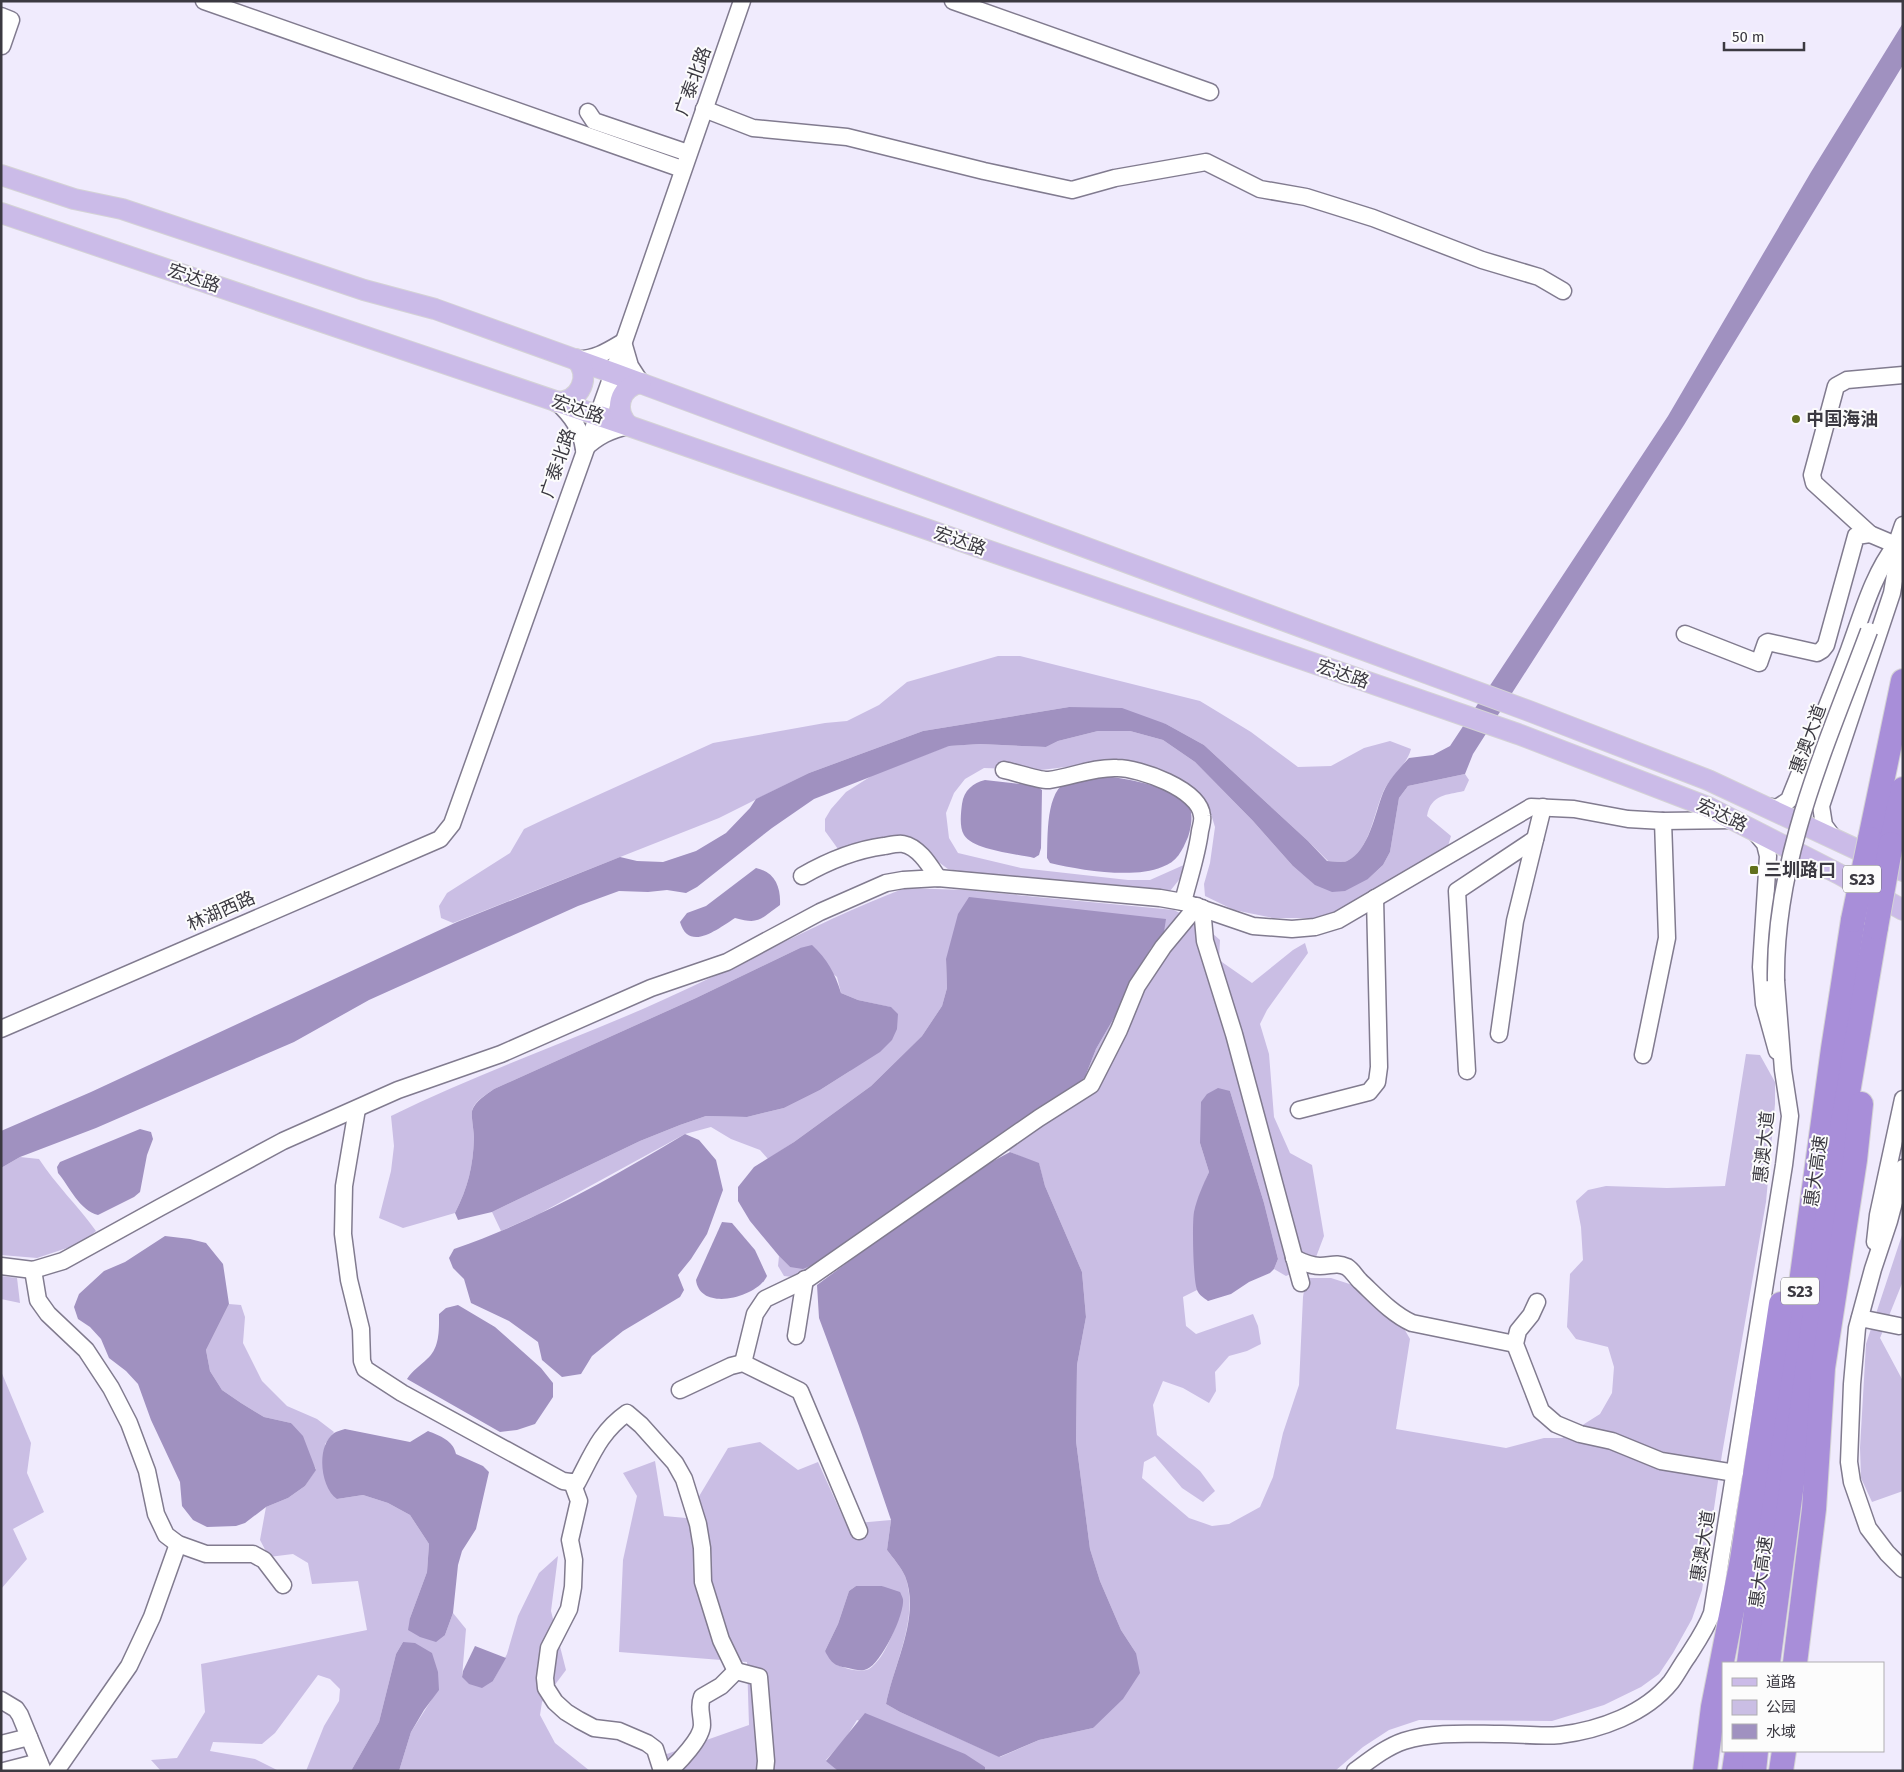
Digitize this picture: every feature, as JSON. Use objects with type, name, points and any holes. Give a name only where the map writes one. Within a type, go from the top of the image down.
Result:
[{"type":"highway","name":"惠大高速","points":[[1749,1662],[1844,1047],[1876,927],[1880,842],[1903,681]]},
{"type":"highway","name":"惠大高速","points":[[1768,1662],[1830,1199],[1853,920],[1880,842],[1903,789]]},
{"type":"highway","points":[[1705,1771],[1713,1706],[1742,1560],[1793,1228],[1817,1089],[1844,1047],[1864,1075],[1855,1160],[1823,1368],[1814,1509],[1795,1662]]},
{"type":"highway","points":[[1734,1771],[1737,1752]]},
{"type":"highway","points":[[1754,1771],[1756,1752]]},
{"type":"highway","points":[[1781,1771],[1784,1752]]},
{"type":"main road","name":"宏达路","points":[[1,175],[74,199],[122,209],[364,290],[435,309],[642,383],[1529,711],[1708,780],[1902,870]]},
{"type":"main road","name":"宏达路","points":[[1,212],[629,426],[1518,734],[1708,807],[1839,874],[1903,910]]},
{"type":"main road","points":[[557,402],[569,400],[581,388],[583,373],[576,359]]},
{"type":"main road","points":[[629,426],[621,417],[621,398],[631,386],[642,383]]},
{"type":"street","points":[[204,1],[682,169]]},
{"type":"street","name":"广泰北路","points":[[452,824],[596,415],[613,373],[682,169],[742,1]]},
{"type":"street","points":[[953,1],[1210,92]]},
{"type":"street","points":[[1,16],[11,20],[2,46]]},
{"type":"street","points":[[704,109],[753,128],[847,137],[984,171],[1072,190],[1115,178],[1206,162],[1260,189],[1306,197],[1373,218],[1482,260],[1539,276],[1563,291]]},
{"type":"street","points":[[588,112],[594,121],[688,153]]},
{"type":"street","points":[[576,359],[589,359],[598,356],[623,342],[630,366],[642,383]]},
{"type":"street","points":[[1896,545],[1870,534],[1814,482],[1812,475],[1836,386],[1847,380],[1903,375]]},
{"type":"street","points":[[557,402],[576,423],[584,449]]},
{"type":"street","points":[[584,449],[594,439],[607,431],[629,426]]},
{"type":"street","points":[[1763,806],[1777,808],[1789,800],[1870,594],[1887,556],[1896,545],[1903,525]]},
{"type":"street","points":[[1685,634],[1759,663],[1768,642],[1816,653],[1822,650],[1826,645],[1856,536],[1870,534]]},
{"type":"street","points":[[1835,840],[1824,825],[1821,806],[1892,593],[1898,557],[1896,545]]},
{"type":"street","name":"惠澳大道","points":[[1355,1771],[1382,1752],[1403,1741],[1437,1734],[1558,1735],[1583,1731],[1615,1721],[1638,1709],[1670,1682],[1706,1628],[1712,1613],[1735,1473],[1790,1116],[1783,1070],[1776,982],[1778,925],[1783,890],[1790,856],[1805,806],[1869,630],[1896,545]]},
{"type":"street","points":[[1004,770],[1047,780],[1084,771],[1117,768],[1140,772],[1165,780],[1195,801],[1202,815],[1194,905],[1234,1034],[1302,1283]]},
{"type":"street","points":[[1,1266],[32,1270],[63,1261],[284,1141],[398,1090],[501,1054],[651,988],[727,962],[820,912],[886,883],[938,878],[1194,905],[1253,926],[1292,929],[1315,927],[1338,920],[1531,807],[1574,809],[1628,818],[1663,821],[1733,820]]},
{"type":"street","points":[[1498,1034],[1515,921],[1543,807]]},
{"type":"street","points":[[1642,1055],[1667,938],[1663,821]]},
{"type":"street","name":"林湖西路","points":[[1,1029],[440,840],[452,824]]},
{"type":"street","points":[[1752,830],[1762,838],[1768,856],[1761,967],[1764,1004],[1769,1029],[1783,1070]]},
{"type":"street","points":[[1467,1071],[1457,891],[1535,839]]},
{"type":"street","points":[[802,876],[823,864],[850,853],[902,843],[911,847],[925,859],[938,878]]},
{"type":"street","points":[[1299,1110],[1369,1092],[1377,1082],[1379,1068],[1375,898]]},
{"type":"street","points":[[743,1363],[755,1314],[765,1300],[805,1279],[1039,1118],[1091,1085],[1119,1030],[1137,986],[1163,946],[1194,905]]},
{"type":"street","points":[[1872,1273],[1878,1215],[1903,1099]]},
{"type":"street","points":[[357,1109],[344,1186],[343,1234],[349,1280],[361,1330],[362,1361],[365,1369],[402,1393],[563,1481],[577,1483],[601,1437],[616,1420],[627,1413],[641,1425],[675,1463],[684,1479],[698,1524],[702,1548],[703,1582],[722,1640],[736,1671]]},
{"type":"street","points":[[1901,1179],[1857,1328],[1852,1384],[1849,1462],[1852,1482],[1868,1528],[1903,1569]]},
{"type":"street","points":[[1294,1258],[1304,1263],[1320,1266],[1335,1263],[1352,1270],[1358,1279],[1402,1318],[1412,1323],[1515,1344]]},
{"type":"street","points":[[32,1270],[38,1300],[48,1314],[86,1350],[111,1388],[129,1423],[146,1471],[156,1514],[166,1535],[178,1544],[206,1554],[254,1554],[264,1560],[283,1585]]},
{"type":"street","points":[[796,1336],[805,1279]]},
{"type":"street","points":[[1537,1302],[1531,1315],[1518,1331],[1515,1344],[1541,1411],[1556,1424],[1580,1434],[1612,1441],[1661,1461],[1735,1473]]},
{"type":"street","points":[[1860,1318],[1899,1326]]},
{"type":"street","points":[[680,1390],[731,1366],[743,1363],[800,1391],[859,1530]]},
{"type":"street","points":[[572,1482],[579,1501],[570,1540],[574,1560],[573,1586],[569,1609],[549,1648],[545,1678],[546,1688],[555,1702],[579,1720],[594,1728],[619,1731],[647,1743],[655,1750],[662,1771]]},
{"type":"street","points":[[56,1771],[129,1666],[152,1618],[178,1544]]},
{"type":"street","points":[[669,1771],[697,1738],[702,1727],[699,1706],[702,1697],[721,1686],[736,1671]]},
{"type":"street","points":[[736,1671],[759,1677],[766,1760],[765,1771]]},
{"type":"street","points":[[1,1691],[6,1703],[20,1715],[41,1766],[4,1771]]},
{"type":"street","points":[[1,1744],[29,1737]]},
{"type":"green space","points":[[998,656],[1020,656],[1200,701],[1251,732],[1298,767],[1331,766],[1364,748],[1390,741],[1411,749],[1403,765],[1384,790],[1361,849],[1347,861],[1340,862],[1328,861],[1204,745],[1166,724],[1069,707],[923,731],[809,773],[719,818],[453,923],[441,918],[439,906],[447,893],[510,853],[524,829],[545,819],[713,743],[825,723],[847,721],[879,705],[907,682]]},
{"type":"green space","points":[[1098,731],[1130,731],[1163,740],[1195,762],[1253,821],[1292,865],[1368,879],[1383,865],[1390,852],[1399,798],[1408,786],[1465,774],[1469,780],[1464,791],[1436,799],[1429,809],[1427,816],[1451,836],[1448,846],[1340,911],[1321,918],[1273,918],[1234,910],[1205,896],[1204,884],[1210,863],[1215,827],[1209,808],[1197,793],[1115,761],[1041,770],[984,768],[965,779],[954,793],[946,813],[949,838],[958,853],[1021,868],[1128,880],[1150,880],[1186,864],[1183,875],[1170,891],[1137,892],[985,876],[948,869],[914,844],[838,849],[825,831],[825,819],[846,792],[873,775],[948,746],[980,744],[1046,747],[1058,741]]},
{"type":"green space","points":[[905,888],[965,890],[1174,910],[1203,925],[1220,940],[1219,960],[1252,983],[1293,950],[1305,943],[1308,953],[1267,1010],[1260,1024],[1269,1054],[1274,1117],[1290,1153],[1312,1165],[1324,1236],[1313,1265],[1286,1276],[1274,1269],[1278,1259],[1264,1203],[1230,1091],[1200,1143],[1209,1172],[1198,1199],[1194,1256],[1197,1290],[1183,1297],[1186,1326],[1196,1334],[1253,1314],[1258,1326],[1261,1344],[1247,1351],[1229,1356],[1215,1372],[1216,1391],[1209,1403],[1183,1388],[1163,1381],[1153,1405],[1157,1435],[1200,1471],[1215,1491],[1203,1502],[1182,1488],[1155,1456],[1144,1462],[1142,1478],[1189,1518],[1212,1526],[1229,1524],[1260,1507],[1273,1477],[1283,1433],[1299,1385],[1303,1297],[1306,1278],[1331,1278],[1365,1289],[1402,1325],[1410,1339],[1396,1429],[1506,1448],[1544,1438],[1562,1438],[1600,1414],[1612,1393],[1614,1367],[1608,1347],[1576,1339],[1567,1327],[1570,1274],[1583,1260],[1581,1227],[1576,1201],[1588,1190],[1606,1186],[1667,1188],[1725,1186],[1746,1054],[1760,1055],[1775,1082],[1775,1104],[1766,1202],[1722,1454],[1702,1590],[1692,1619],[1659,1674],[1641,1687],[1604,1705],[1552,1721],[1419,1720],[1389,1730],[1363,1747],[1335,1771],[985,1771],[985,1767],[857,1720],[845,1739],[826,1760],[838,1771],[661,1771],[664,1755],[749,1725],[747,1662],[619,1652],[623,1560],[637,1496],[623,1473],[655,1461],[664,1516],[686,1518],[728,1448],[760,1442],[798,1470],[818,1462],[846,1524],[891,1520],[887,1550],[905,1576],[909,1591],[909,1607],[908,1624],[886,1704],[1000,1757],[1039,1740],[1093,1728],[1136,1653],[1121,1630],[1100,1581],[1090,1549],[1076,1441],[1077,1365],[1086,1317],[1082,1272],[1045,1186],[1039,1164],[1010,1152],[1005,1144],[821,1266],[793,1277],[784,1276],[778,1266],[779,1256],[790,1267],[1085,1077],[1096,1049],[1122,1004],[1134,976],[1151,948],[1164,932],[946,959],[947,988],[942,1006],[922,1036],[871,1086],[768,1159],[760,1150],[731,1139],[711,1127],[685,1134],[539,1214],[501,1231],[492,1212],[640,1141],[706,1116],[747,1117],[784,1108],[820,1090],[850,1071],[890,1007],[858,1000],[841,993],[837,977],[800,948],[696,998],[494,1089],[473,1107],[474,1138],[471,1168],[455,1213],[403,1228],[379,1218],[391,1171],[394,1146],[391,1116],[459,1085],[665,999],[874,900]],"holes":[[[856,1586],[882,1586],[903,1599],[899,1616],[886,1647],[875,1664],[869,1669],[856,1670],[840,1666],[825,1651],[838,1624],[849,1591]]]},
{"type":"green space","points":[[20,1157],[39,1159],[96,1231],[82,1243],[37,1258],[1,1255],[1,1168]]},
{"type":"green space","points":[[1903,1232],[1903,1281],[1880,1338],[1903,1381],[1903,1491],[1872,1502],[1861,1478],[1860,1448],[1866,1344]]},
{"type":"green space","points":[[1,1276],[17,1278],[20,1303],[1,1299]]},
{"type":"green space","points":[[229,1304],[241,1305],[245,1317],[243,1343],[262,1381],[287,1406],[317,1419],[334,1432],[325,1444],[337,1499],[363,1495],[388,1503],[410,1515],[429,1544],[427,1572],[410,1618],[445,1635],[453,1613],[466,1629],[462,1677],[493,1681],[507,1654],[518,1616],[539,1573],[558,1556],[551,1611],[566,1670],[542,1702],[540,1715],[555,1743],[590,1771],[399,1771],[411,1732],[432,1699],[403,1642],[396,1654],[379,1722],[351,1771],[306,1771],[324,1726],[339,1701],[340,1689],[330,1679],[318,1675],[275,1733],[262,1744],[213,1742],[210,1751],[255,1759],[279,1771],[161,1771],[151,1760],[177,1758],[205,1712],[201,1664],[367,1630],[358,1581],[312,1584],[308,1563],[293,1554],[269,1557],[260,1540],[266,1507],[288,1498],[305,1486],[316,1469],[291,1423],[264,1417],[241,1403],[222,1390],[210,1371],[206,1350]]},
{"type":"green space","points":[[1,1371],[31,1443],[27,1473],[44,1512],[13,1529],[27,1559],[1,1589]]},
{"type":"water","points":[[1903,23],[1903,65],[1684,425],[1473,754],[1465,774],[1408,786],[1399,798],[1390,852],[1383,865],[1368,879],[1345,891],[1332,892],[1315,885],[1292,865],[1253,821],[1195,762],[1163,740],[1130,731],[1098,731],[1058,741],[1046,747],[980,744],[949,746],[814,799],[772,828],[697,887],[686,893],[667,890],[648,892],[619,891],[578,906],[369,1000],[294,1042],[96,1128],[20,1157],[1,1168],[1,1131],[91,1092],[457,922],[620,857],[637,861],[663,862],[696,851],[726,833],[756,799],[809,773],[923,731],[1069,707],[1122,708],[1166,724],[1204,745],[1308,841],[1327,861],[1347,861],[1361,849],[1370,831],[1385,788],[1409,758],[1433,755],[1450,746],[1668,416],[1811,172]]},
{"type":"water","points":[[1104,776],[1160,787],[1171,791],[1186,801],[1192,818],[1188,837],[1181,851],[1172,862],[1150,871],[1122,873],[1091,871],[1050,863],[1047,858],[1049,815],[1056,794],[1061,786],[1069,781]]},
{"type":"water","points":[[985,780],[1037,786],[1042,790],[1041,848],[1039,855],[1034,858],[996,851],[976,844],[964,835],[961,828],[963,799],[970,788]]},
{"type":"water","points":[[756,868],[768,873],[776,881],[780,905],[755,921],[735,918],[705,935],[690,936],[684,931],[680,922],[687,913],[706,906]]},
{"type":"water","points":[[969,897],[1166,919],[1164,932],[1151,948],[1134,976],[1122,1004],[1096,1049],[1085,1077],[1069,1094],[815,1264],[803,1269],[790,1267],[750,1221],[738,1201],[738,1187],[754,1167],[794,1142],[871,1086],[922,1036],[942,1006],[947,988],[946,959],[958,914]]},
{"type":"water","points":[[812,945],[830,967],[841,993],[858,1000],[891,1007],[898,1014],[897,1029],[892,1040],[880,1052],[820,1090],[784,1108],[747,1117],[706,1116],[640,1141],[492,1212],[458,1220],[455,1213],[469,1177],[472,1158],[474,1138],[472,1111],[478,1101],[484,1096],[494,1089],[696,998],[800,948]]},
{"type":"water","points":[[1218,1088],[1230,1091],[1264,1203],[1278,1259],[1270,1273],[1249,1282],[1231,1294],[1208,1301],[1197,1290],[1193,1251],[1193,1218],[1202,1187],[1209,1172],[1200,1143],[1201,1102],[1207,1094]]},
{"type":"water","points":[[140,1129],[151,1132],[153,1139],[147,1155],[140,1192],[134,1197],[98,1215],[92,1213],[75,1197],[58,1173],[57,1167],[60,1162]]},
{"type":"water","points":[[685,1134],[699,1140],[716,1160],[723,1190],[707,1234],[678,1275],[684,1290],[680,1297],[623,1331],[592,1356],[581,1374],[562,1377],[542,1360],[538,1342],[509,1321],[471,1303],[464,1279],[453,1268],[449,1258],[454,1249],[543,1212],[630,1167]]},
{"type":"water","points":[[1010,1152],[1039,1163],[1045,1186],[1082,1272],[1086,1317],[1077,1365],[1076,1441],[1090,1549],[1100,1581],[1121,1630],[1136,1653],[1140,1673],[1123,1699],[1093,1728],[1039,1740],[999,1757],[886,1704],[908,1623],[909,1591],[905,1576],[887,1550],[891,1520],[819,1318],[817,1285],[960,1179]]},
{"type":"water","points":[[722,1222],[732,1223],[755,1250],[767,1276],[762,1284],[753,1290],[742,1295],[718,1299],[708,1296],[700,1290],[696,1280]]},
{"type":"water","points":[[165,1236],[206,1243],[223,1264],[229,1304],[206,1350],[210,1371],[222,1390],[264,1417],[291,1423],[303,1436],[316,1470],[305,1486],[288,1498],[266,1507],[245,1523],[236,1526],[207,1527],[193,1520],[182,1506],[180,1482],[151,1420],[138,1384],[126,1371],[109,1358],[101,1339],[90,1327],[78,1319],[74,1307],[79,1294],[104,1271],[125,1262]]},
{"type":"water","points":[[458,1305],[495,1327],[541,1368],[553,1383],[553,1397],[535,1424],[517,1430],[500,1432],[407,1379],[431,1355],[437,1344],[439,1314],[446,1308]]},
{"type":"water","points":[[345,1429],[410,1442],[428,1431],[449,1442],[456,1454],[483,1466],[489,1472],[476,1529],[462,1551],[458,1565],[453,1613],[445,1635],[436,1642],[420,1637],[408,1630],[410,1618],[427,1572],[429,1544],[410,1515],[388,1503],[363,1495],[337,1499],[327,1485],[322,1466],[324,1447],[334,1433]]},
{"type":"water","points":[[856,1586],[882,1586],[900,1592],[903,1599],[900,1616],[885,1649],[873,1665],[862,1670],[837,1665],[831,1661],[825,1651],[838,1624],[849,1591]]},
{"type":"water","points":[[403,1642],[415,1643],[432,1653],[438,1672],[439,1690],[411,1732],[399,1771],[351,1771],[379,1722],[396,1654]]},
{"type":"water","points":[[475,1646],[506,1658],[493,1681],[482,1688],[469,1684],[462,1677]]},
{"type":"water","points":[[865,1713],[965,1754],[985,1767],[985,1771],[838,1771],[826,1761]]},
{"type":"place","name":"中国海油","points":[[1796,419]]},
{"type":"place","name":"三圳路口","points":[[1754,870]]}]
